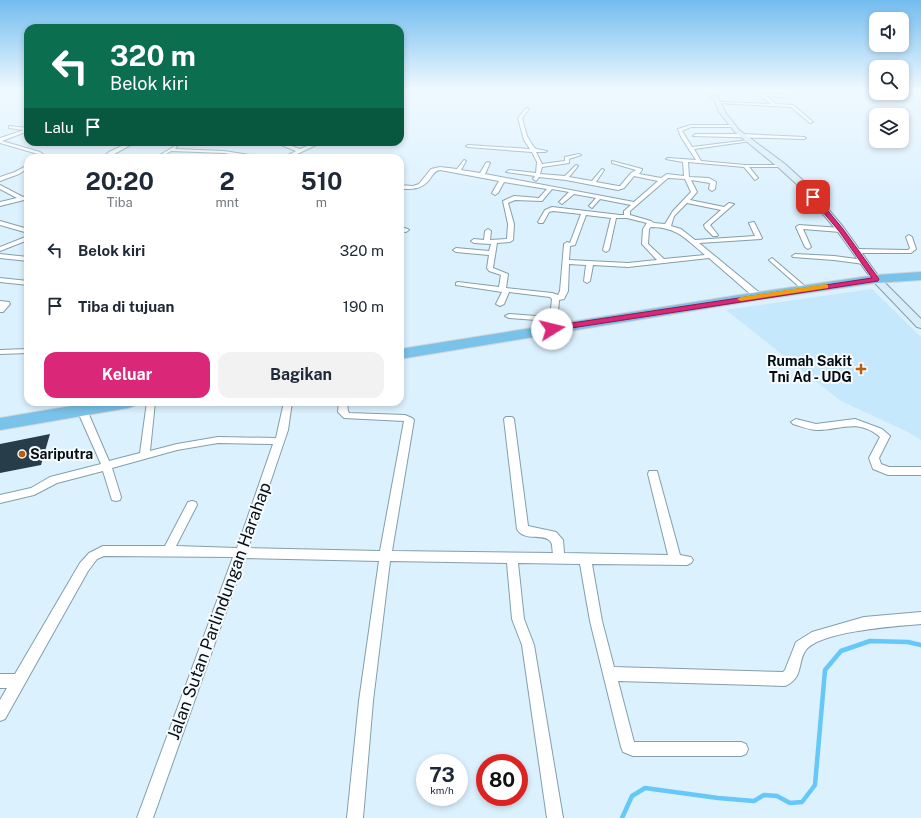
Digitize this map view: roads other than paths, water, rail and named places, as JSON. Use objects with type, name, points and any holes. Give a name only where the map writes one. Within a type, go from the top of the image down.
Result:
[{"type":"highway","points":[[404,353],[553,324],[876,279],[921,276]]},
{"type":"highway","points":[[0,424],[105,406]]},
{"type":"main road","points":[[734,128],[782,166],[805,187],[841,230],[876,279],[921,325]]},
{"type":"street","points":[[524,128],[528,144],[534,150],[534,154],[538,157],[538,174],[533,185]]},
{"type":"street","points":[[683,128],[680,131],[700,162]]},
{"type":"street","points":[[0,141],[24,131]]},
{"type":"street","points":[[695,136],[804,138]]},
{"type":"street","points":[[692,148],[745,138]]},
{"type":"street","points":[[0,141],[7,142],[20,148],[38,151],[41,154]]},
{"type":"street","points":[[110,154],[126,146]]},
{"type":"street","points":[[164,154],[176,146]]},
{"type":"street","points":[[194,154],[205,146]]},
{"type":"street","points":[[290,146],[300,151]]},
{"type":"street","points":[[292,154],[312,146]]},
{"type":"street","points":[[468,146],[545,151]]},
{"type":"street","points":[[170,150],[229,152],[241,154]]},
{"type":"street","points":[[539,166],[563,163],[566,162],[567,158],[579,155]]},
{"type":"street","points":[[668,159],[746,166],[782,166]]},
{"type":"street","points":[[668,226],[668,220],[694,192],[687,178],[686,160]]},
{"type":"street","points":[[458,171],[464,161]]},
{"type":"street","points":[[509,172],[566,178],[621,188],[630,176],[640,170],[614,162]]},
{"type":"street","points":[[482,175],[488,163]]},
{"type":"street","points":[[566,178],[576,166]]},
{"type":"street","points":[[746,166],[755,178]]},
{"type":"street","points":[[404,187],[410,188],[422,185],[436,168],[482,175],[502,180],[518,191],[540,200],[550,188]]},
{"type":"street","points":[[0,179],[17,173],[24,169]]},
{"type":"street","points":[[593,182],[602,170]]},
{"type":"street","points":[[635,174],[662,180]]},
{"type":"street","points":[[627,216],[627,211],[634,204],[662,180],[669,176],[712,181],[712,189]]},
{"type":"street","points":[[495,193],[502,180]]},
{"type":"street","points":[[474,241],[495,242],[510,240],[511,224],[505,202],[518,191],[533,185],[634,204]]},
{"type":"street","points":[[0,187],[21,198]]},
{"type":"street","points":[[562,202],[573,192]]},
{"type":"street","points":[[592,206],[599,197]]},
{"type":"street","points":[[0,204],[24,198]]},
{"type":"street","points":[[686,201],[724,209]]},
{"type":"street","points":[[715,235],[707,227],[707,224],[731,204]]},
{"type":"street","points":[[540,222],[549,209],[627,216],[649,222],[653,225]]},
{"type":"street","points":[[556,299],[561,297],[564,291],[567,244],[572,245],[584,213]]},
{"type":"street","points":[[606,250],[614,216]]},
{"type":"street","points":[[0,223],[11,228],[24,230]]},
{"type":"street","points":[[693,242],[738,238],[759,238],[752,223]]},
{"type":"street","points":[[662,261],[646,246],[647,227],[653,225],[668,226],[679,230],[758,296]]},
{"type":"street","points":[[808,247],[800,227],[841,230]]},
{"type":"street","points":[[487,241],[488,231]]},
{"type":"street","points":[[856,251],[909,252],[912,251],[913,245],[909,237]]},
{"type":"street","points":[[0,248],[24,239]]},
{"type":"street","points":[[495,242],[490,269],[505,274],[504,290],[500,304]]},
{"type":"street","points":[[456,250],[492,253]]},
{"type":"street","points":[[0,256],[24,259]]},
{"type":"street","points":[[565,262],[622,266],[709,256]]},
{"type":"street","points":[[795,256],[834,258],[864,262]]},
{"type":"street","points":[[772,260],[805,290]]},
{"type":"street","points":[[587,281],[590,263]]},
{"type":"street","points":[[0,280],[24,283]]},
{"type":"street","points":[[458,284],[552,295],[556,297],[556,299]]},
{"type":"street","points":[[509,316],[553,324],[556,299]]},
{"type":"street","points":[[0,302],[6,304],[0,310]]},
{"type":"street","points":[[0,352],[24,351]]},
{"type":"street","points":[[145,455],[151,406]]},
{"type":"street","name":"Jalan Sutan Parlindungan Harahap","points":[[145,818],[241,552],[286,416],[287,406]]},
{"type":"street","points":[[343,406],[343,412],[347,416],[409,419],[409,427],[385,556],[366,701],[356,818]]},
{"type":"street","points":[[82,410],[106,465],[116,497]]},
{"type":"street","points":[[509,419],[523,529],[529,532],[554,536],[557,540],[559,558]]},
{"type":"street","points":[[796,422],[816,427],[852,422],[860,423],[879,431],[885,436],[874,458],[877,466],[888,471],[921,471]]},
{"type":"street","points":[[0,499],[34,491],[49,481],[106,465],[210,441],[278,441]]},
{"type":"street","points":[[654,474],[675,559]]},
{"type":"street","points":[[168,551],[192,505]]},
{"type":"street","points":[[0,714],[84,567],[93,556],[103,551],[687,560]]},
{"type":"street","points":[[512,558],[518,619],[528,645],[555,818]]},
{"type":"street","points":[[585,558],[596,621],[610,674],[625,742],[630,749],[741,749]]},
{"type":"street","points":[[610,674],[785,679],[790,675],[801,646],[817,636],[864,623],[921,618]]},
{"type":"street","points":[[0,681],[20,681]]},
{"type":"waterway","points":[[622,818],[632,796],[645,788],[718,798],[754,801],[764,795],[777,796],[790,803],[802,802],[815,785],[825,670],[841,651],[870,641],[908,642],[921,645]]},
{"type":"place","name":"Rumah Sakit Tni Ad - UDG","points":[[861,369]]},
{"type":"place","name":"Sariputra","points":[[22,454]]}]
